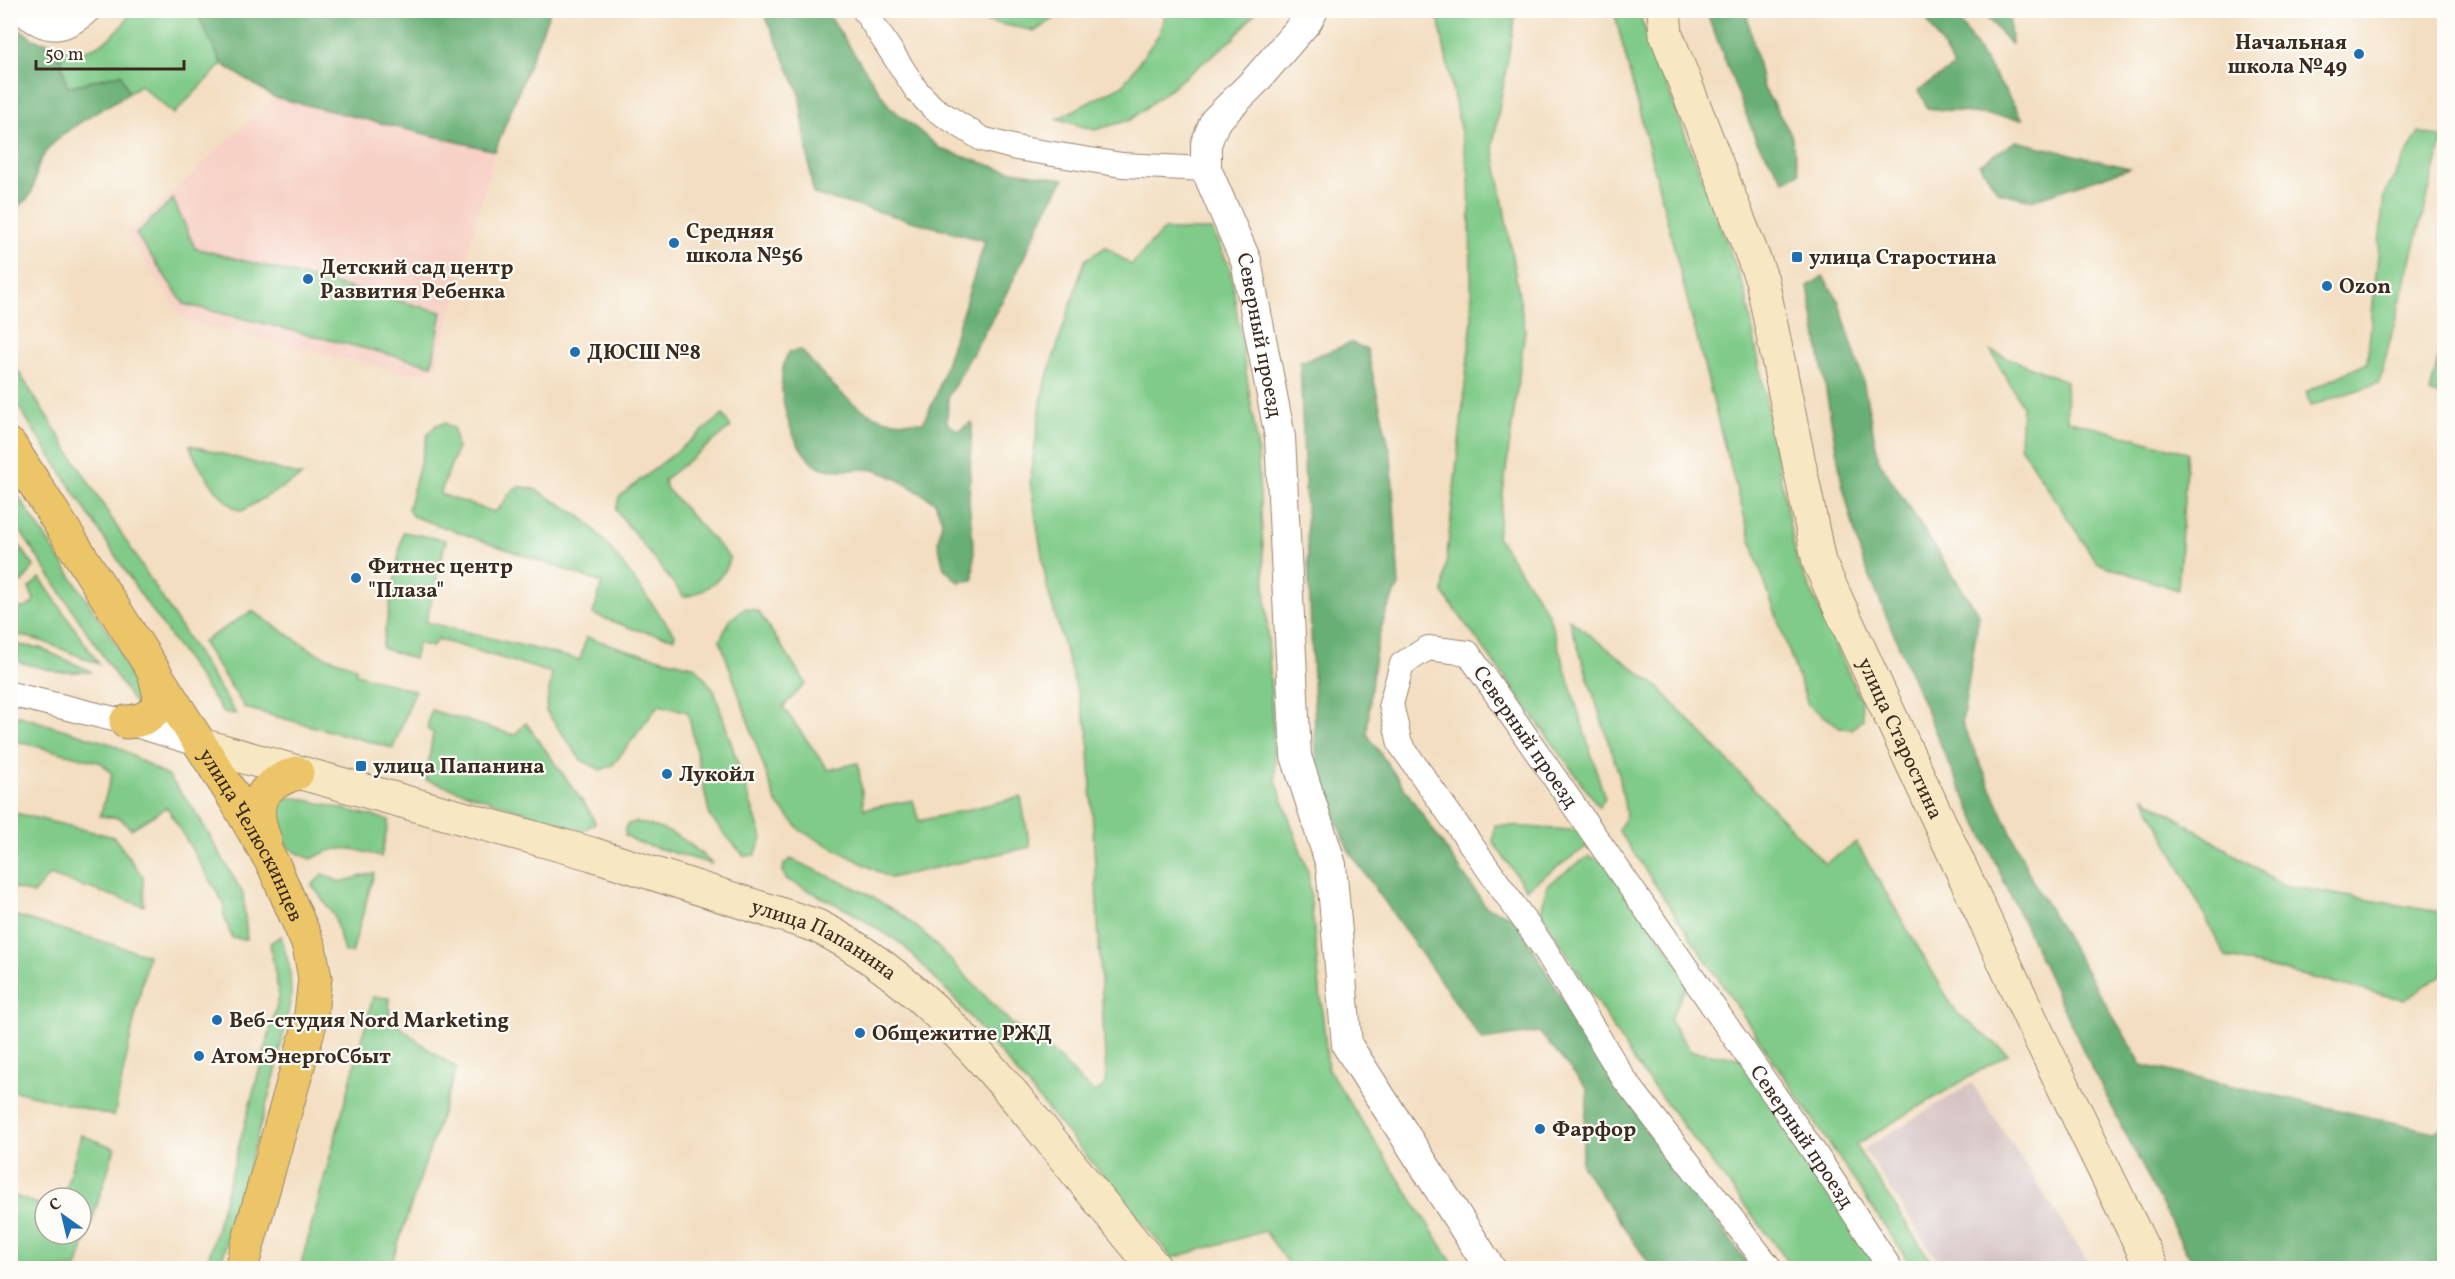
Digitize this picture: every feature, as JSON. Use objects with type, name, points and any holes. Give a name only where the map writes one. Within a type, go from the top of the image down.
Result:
[{"type":"main road","name":"улица Старостина","points":[[1664,10],[1666,34],[1762,280],[1819,562],[2033,1024],[2152,1269]]},
{"type":"main road","name":"улица Челюскинцев","points":[[10,445],[201,745],[274,866],[309,946],[315,978],[310,1023],[241,1269]]},
{"type":"main road","points":[[126,722],[141,721],[154,713],[161,700],[160,689],[153,671]]},
{"type":"main road","name":"улица Папанина","points":[[201,745],[592,854],[817,926],[850,942],[902,982],[950,1024],[1000,1078],[1155,1269]]},
{"type":"main road","points":[[274,866],[263,836],[258,807],[267,786],[280,778],[297,773]]},
{"type":"street","points":[[19,10],[38,23],[55,29],[74,24],[89,10]]},
{"type":"street","points":[[864,10],[917,91],[933,108],[982,139],[1016,148],[1122,165],[1206,169]]},
{"type":"street","name":"Северный проезд","points":[[1313,10],[1307,21],[1255,81],[1215,121],[1206,144],[1206,169],[1246,261],[1280,437],[1296,756],[1331,866],[1347,1045],[1490,1269]]},
{"type":"street","name":"Северный проезд","points":[[1770,1269],[1624,1079],[1546,951],[1400,744],[1391,704],[1402,664],[1428,648],[1468,653],[1812,1149],[1890,1269]]},
{"type":"street","points":[[10,694],[126,722],[201,745]]},
{"type":"shaded area","name":"Детский сад центр Развития Ребенка","points":[[274,97],[495,151],[437,366],[415,375],[186,322],[127,235]]},
{"type":"shaded area","points":[[1972,1083],[2092,1268],[1942,1268],[1864,1149]]},
{"type":"green space","points":[[131,11],[196,11],[222,64],[174,114],[140,85],[129,93],[120,74],[67,87],[58,45],[78,51],[97,46],[117,31]]},
{"type":"green space","points":[[196,11],[550,11],[495,151],[274,97],[222,64]]},
{"type":"green space","points":[[763,11],[826,11],[889,106],[941,149],[1001,169],[1064,179],[1045,212],[1011,285],[948,397],[947,423],[958,431],[972,422],[969,502],[974,554],[973,580],[958,582],[944,568],[938,542],[942,521],[935,502],[898,480],[874,470],[825,469],[809,459],[792,431],[786,414],[782,379],[784,364],[789,352],[801,350],[842,394],[867,412],[894,421],[923,422],[936,396],[985,241],[813,194],[799,92]]},
{"type":"green space","points":[[978,11],[1066,11],[1035,31],[985,21]]},
{"type":"green space","points":[[1166,11],[1257,11],[1233,39],[1130,120],[1095,130],[1057,119],[1123,85],[1159,34]]},
{"type":"green space","points":[[1437,11],[1516,11],[1493,145],[1525,330],[1497,537],[1548,613],[1605,799],[1599,807],[1443,593],[1472,320],[1469,174]]},
{"type":"green space","points":[[1614,11],[1640,11],[1641,19],[1745,290],[1796,558],[1861,701],[1863,719],[1852,729],[1840,727],[1808,705],[1756,558],[1724,444]]},
{"type":"green space","points":[[1706,11],[1746,11],[1763,87],[1791,134],[1799,173],[1784,181],[1756,140]]},
{"type":"green space","points":[[1922,11],[1953,11],[2023,119],[1927,108],[1919,90],[1954,66]]},
{"type":"green space","points":[[1982,11],[2009,11],[2011,45]]},
{"type":"green space","points":[[10,22],[35,40],[58,45],[67,87],[121,74],[129,93],[62,135],[40,161],[32,192],[28,198],[11,210]]},
{"type":"green space","points":[[2419,132],[2443,138],[2379,383],[2310,406],[2306,392],[2367,363],[2384,195]]},
{"type":"green space","points":[[2016,141],[2130,168],[2032,200],[1998,192],[1980,164]]},
{"type":"green space","points":[[173,199],[195,248],[442,312],[432,365],[184,304],[136,234]]},
{"type":"green space","points":[[1163,230],[1212,230],[1230,268],[1257,443],[1276,781],[1308,872],[1328,1069],[1456,1268],[1291,1268],[1265,1231],[1172,1258],[954,998],[902,944],[851,912],[786,879],[783,872],[784,864],[791,859],[866,893],[902,915],[926,935],[1012,1024],[1045,1044],[1094,1092],[1104,1087],[1106,1077],[1088,730],[1047,587],[1030,481],[1043,390],[1085,260],[1106,247],[1131,265]]},
{"type":"green space","points":[[1823,276],[1838,300],[1862,376],[1879,461],[1979,615],[1962,723],[2032,880],[2142,1065],[2435,1132],[2444,1125],[2444,1268],[2199,1268],[2184,1248],[2084,1052],[1945,755],[1861,556],[1842,483],[1808,286]]},
{"type":"green space","points":[[2444,334],[2444,395],[2430,393]]},
{"type":"green space","points":[[1351,343],[1367,349],[1391,456],[1399,586],[1390,603],[1378,639],[1367,734],[1486,907],[1514,917],[1603,1067],[1751,1268],[1652,1268],[1581,1165],[1588,1090],[1539,1032],[1482,1040],[1349,851],[1317,778],[1300,362]]},
{"type":"green space","points":[[1991,351],[2066,381],[2067,420],[2187,452],[2178,590],[2097,563],[2020,446],[2022,405]]},
{"type":"green space","points":[[10,360],[236,714],[223,712],[137,589],[11,395]]},
{"type":"green space","points":[[723,415],[731,427],[664,480],[667,489],[730,558],[724,572],[713,584],[684,597],[616,510],[619,497]]},
{"type":"green space","points":[[445,423],[454,429],[457,449],[440,494],[494,512],[498,510],[511,491],[519,487],[527,487],[573,512],[587,522],[610,549],[675,634],[674,638],[633,629],[593,614],[602,583],[412,516],[408,509],[428,434],[436,425]]},
{"type":"green space","points":[[190,445],[302,476],[242,511],[227,502],[211,483],[197,462]]},
{"type":"green space","points":[[10,484],[149,694],[146,703],[134,703],[11,517]]},
{"type":"green space","points":[[403,532],[446,540],[426,622],[580,660],[586,637],[696,667],[714,690],[762,838],[755,855],[744,856],[710,817],[688,712],[659,705],[613,765],[601,770],[581,760],[546,711],[552,673],[437,639],[432,647],[418,643],[414,659],[382,648]]},
{"type":"green space","points":[[19,545],[34,566],[22,583],[14,575],[11,580],[11,557]]},
{"type":"green space","points":[[40,578],[99,664],[42,641],[11,633],[11,624],[13,625],[18,608],[28,607],[34,600],[29,588]]},
{"type":"green space","points":[[745,608],[758,611],[806,683],[783,707],[828,770],[858,763],[864,809],[913,800],[919,821],[1021,797],[1030,847],[890,878],[801,831],[776,802],[720,640],[730,620]]},
{"type":"green space","points":[[252,611],[316,653],[356,667],[356,674],[415,691],[393,748],[245,708],[202,642]]},
{"type":"green space","points":[[1569,619],[1659,688],[1825,864],[1856,842],[1956,1012],[2008,1054],[1855,1145],[1935,1268],[1913,1268],[1619,831],[1626,814],[1619,774]]},
{"type":"green space","points":[[11,644],[40,648],[92,672],[58,672],[11,660]]},
{"type":"green space","points":[[431,710],[514,735],[526,723],[590,812],[595,823],[583,831],[426,780],[433,733],[427,729]]},
{"type":"green space","points":[[10,713],[114,745],[169,777],[194,809],[243,894],[247,939],[232,938],[224,916],[224,904],[167,807],[131,829],[120,818],[100,816],[112,774],[102,763],[11,740]]},
{"type":"green space","points":[[2144,797],[2282,885],[2444,913],[2444,973],[2404,1000],[2226,957]]},
{"type":"green space","points":[[298,798],[389,820],[381,857],[354,849],[338,849],[312,859],[295,852],[284,843],[269,814],[273,801]]},
{"type":"green space","points":[[11,812],[114,837],[143,877],[144,906],[49,875],[33,894],[11,887]]},
{"type":"green space","points":[[636,822],[677,836],[712,864],[637,842],[625,835],[628,824]]},
{"type":"green space","points":[[1495,825],[1585,831],[1593,842],[1526,889],[1493,842]]},
{"type":"green space","points":[[1589,856],[1605,862],[1690,978],[1670,1020],[1690,1051],[1745,1059],[1885,1268],[1793,1268],[1635,1063],[1541,912],[1547,885]]},
{"type":"green space","points":[[374,873],[352,953],[344,952],[334,915],[312,885],[323,874],[340,882]]},
{"type":"green space","points":[[10,914],[148,955],[114,1116],[11,1090]]},
{"type":"green space","points":[[281,936],[290,969],[291,998],[276,1071],[220,1267],[207,1264],[279,997],[270,943]]},
{"type":"green space","points":[[373,997],[389,998],[390,1019],[457,1068],[390,1268],[300,1268]]},
{"type":"green space","points":[[81,1135],[115,1148],[93,1217],[93,1186],[66,1186]]},
{"type":"green space","points":[[11,1195],[33,1202],[33,1246],[84,1246],[77,1268],[11,1268]]},
{"type":"place","name":"Начальная школа №49","points":[[2359,54]]},
{"type":"place","name":"Средняя школа №56","points":[[674,243]]},
{"type":"place","name":"улица Старостина","points":[[1797,257]]},
{"type":"place","name":"Детский сад центр Развития Ребенка","points":[[308,279]]},
{"type":"place","name":"Ozon","points":[[2327,286]]},
{"type":"place","name":"ДЮСШ №8","points":[[575,352]]},
{"type":"place","name":"Фитнес центр \"Плаза\"","points":[[356,578]]},
{"type":"place","name":"улица Папанина","points":[[361,766]]},
{"type":"place","name":"Лукойл","points":[[667,774]]},
{"type":"place","name":"Веб-студия Nord Marketing","points":[[217,1020]]},
{"type":"place","name":"Общежитие РЖД","points":[[860,1033]]},
{"type":"place","name":"АтомЭнергоСбыт","points":[[199,1056]]},
{"type":"place","name":"Фарфор","points":[[1540,1129]]}]
